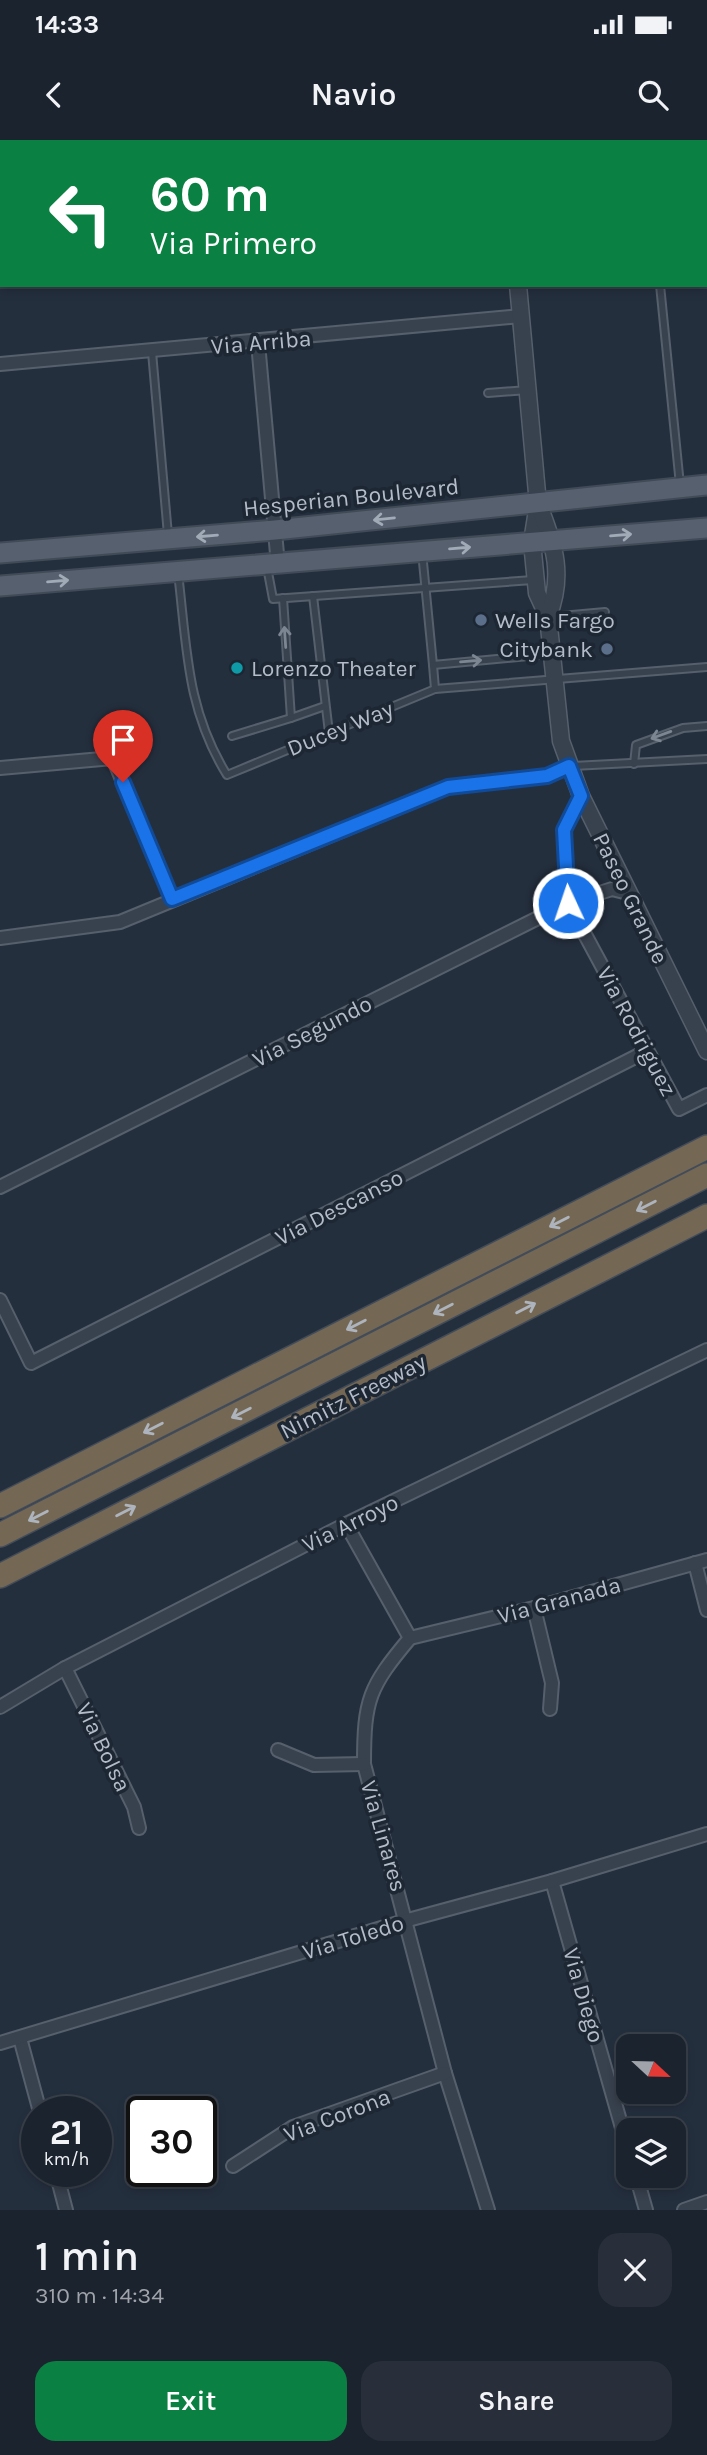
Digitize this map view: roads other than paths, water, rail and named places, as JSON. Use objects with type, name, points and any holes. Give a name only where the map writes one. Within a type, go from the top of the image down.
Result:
[{"type":"highway","points":[[0,1506],[707,1147]]},
{"type":"highway","points":[[0,1535],[707,1175]]},
{"type":"highway","name":"Nimitz Freeway","points":[[0,1576],[707,1216]]},
{"type":"main road","name":"Hesperian Boulevard","points":[[0,553],[275,530],[707,485]]},
{"type":"main road","points":[[0,586],[272,566],[707,528]]},
{"type":"street","name":"Paseo Grande","points":[[518,287],[538,503],[532,542],[535,580],[537,593],[548,617],[561,741],[581,796],[707,1051]]},
{"type":"street","name":"Via Arriba","points":[[0,365],[258,343],[521,316]]},
{"type":"street","points":[[258,343],[275,530],[272,566]]},
{"type":"street","name":"Paseo Grande","points":[[538,503],[553,540],[558,592],[548,617]]},
{"type":"street","points":[[0,768],[113,758],[172,899]]},
{"type":"street","points":[[0,938],[120,922],[448,787],[547,776],[569,766]]},
{"type":"street","name":"Via Rodriguez","points":[[581,796],[564,830],[568,903],[679,1109],[707,1095]]},
{"type":"street","name":"Via Segundo","points":[[0,1187],[568,903],[612,889],[628,893]]},
{"type":"street","name":"Via Descanso","points":[[0,1300],[31,1363],[647,1051]]},
{"type":"street","name":"Via Arroyo","points":[[0,1707],[65,1668],[346,1524],[707,1349]]},
{"type":"street","points":[[346,1524],[410,1637]]},
{"type":"street","points":[[701,1562],[707,1609]]},
{"type":"street","name":"Via Granada","points":[[410,1637],[534,1608],[701,1562]]},
{"type":"street","points":[[534,1608],[552,1683],[550,1709]]},
{"type":"street","name":"Via Linares","points":[[410,1637],[379,1674],[375,1685],[364,1716],[364,1764],[408,1920],[445,2073],[488,2210]]},
{"type":"street","name":"Via Bolsa","points":[[65,1668],[134,1807],[139,1828]]},
{"type":"street","points":[[278,1750],[314,1765],[364,1764]]},
{"type":"street","name":"Via Toledo","points":[[0,2043],[408,1920],[552,1881],[707,1834]]},
{"type":"street","name":"Via Diego","points":[[552,1881],[619,2118]]},
{"type":"street","points":[[20,2038],[36,2096]]},
{"type":"street","name":"Via Corona","points":[[233,2166],[293,2127],[445,2073]]},
{"type":"street","points":[[59,2187],[66,2210]]},
{"type":"street","points":[[640,2188],[646,2210]]},
{"type":"street","points":[[684,2210],[707,2202]]},
{"type":"lane","points":[[660,287],[680,487]]},
{"type":"lane","points":[[152,352],[168,539]]},
{"type":"lane","points":[[488,393],[528,390]]},
{"type":"lane","points":[[422,551],[435,689]]},
{"type":"lane","points":[[272,566],[274,599],[535,580]]},
{"type":"lane","name":"Ducey Way","points":[[178,572],[194,703],[211,750],[227,775],[435,689],[707,667]]},
{"type":"lane","points":[[313,596],[329,733]]},
{"type":"lane","points":[[283,598],[291,718]]},
{"type":"lane","points":[[548,617],[605,612]]},
{"type":"lane","points":[[433,665],[552,654]]},
{"type":"lane","points":[[232,736],[325,706]]},
{"type":"lane","points":[[634,764],[636,745],[683,728],[707,726]]},
{"type":"lane","points":[[569,766],[707,758]]},
{"type":"place","name":"Wells Fargo","points":[[481,620]]},
{"type":"place","name":"Citybank","points":[[607,649]]},
{"type":"place","name":"Lorenzo Theater","points":[[237,668]]}]
